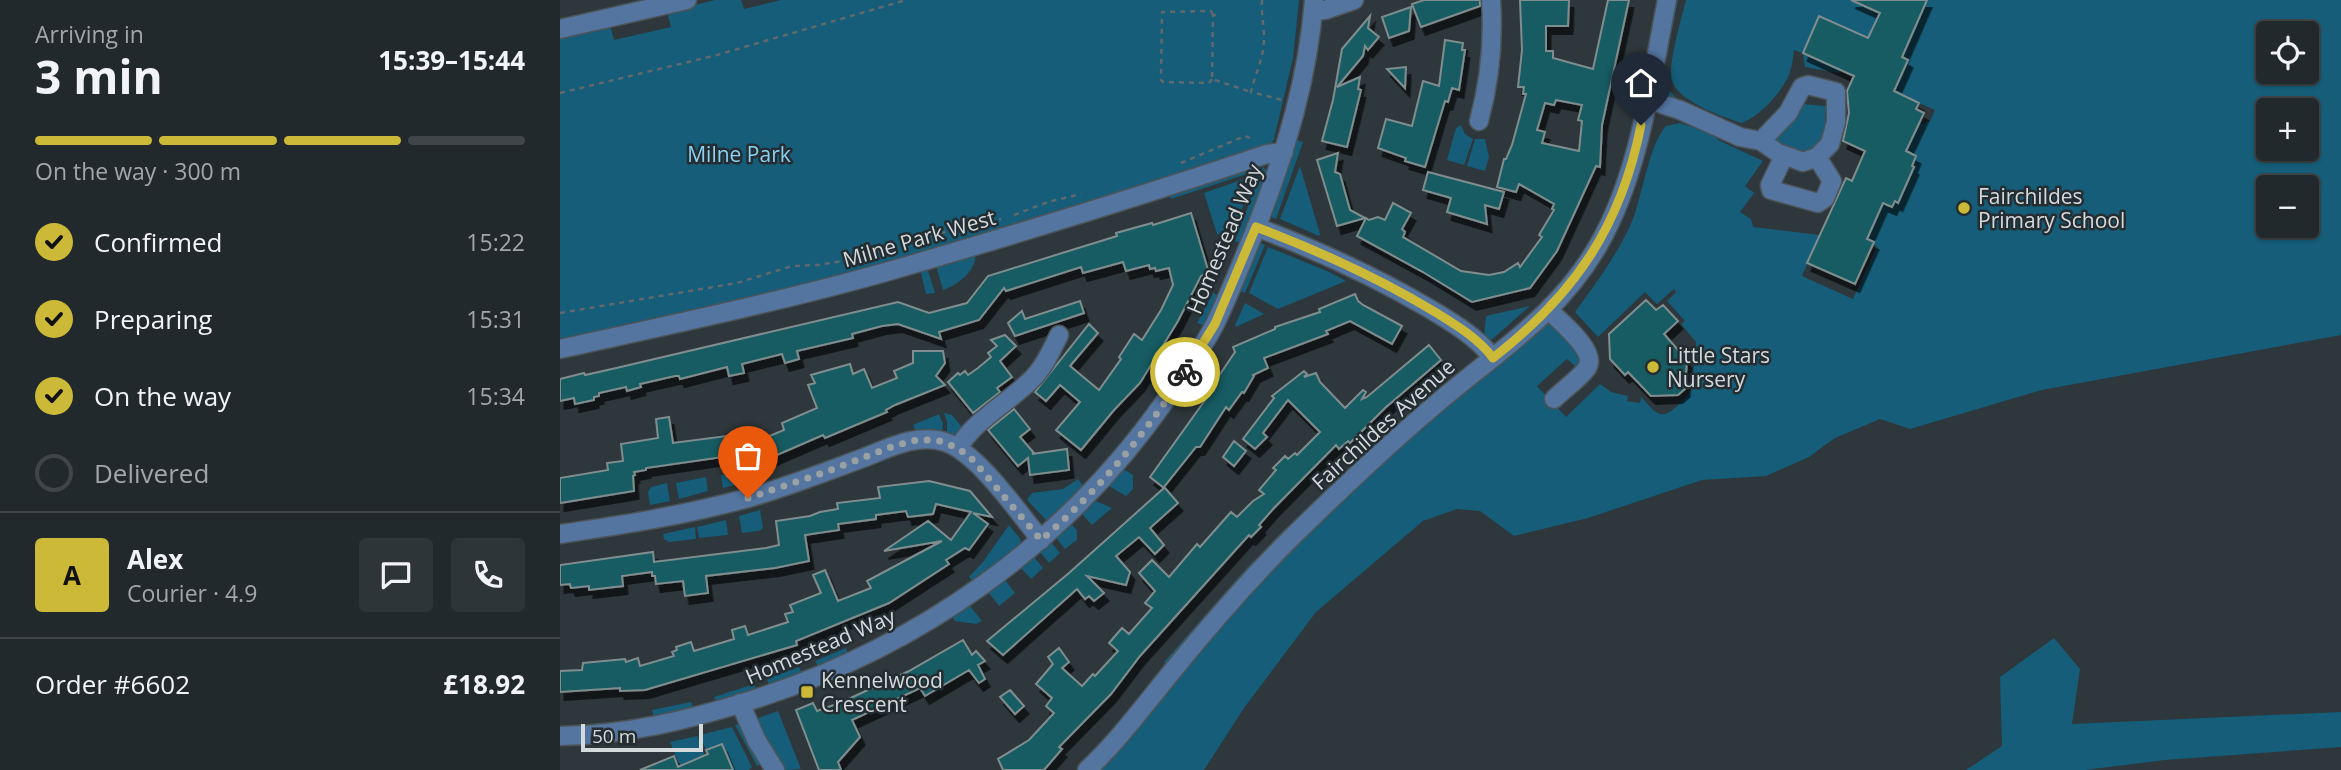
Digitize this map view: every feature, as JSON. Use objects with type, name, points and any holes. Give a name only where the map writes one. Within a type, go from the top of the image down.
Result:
[{"type":"street","points":[[560,29],[687,0]]},
{"type":"street","points":[[1313,6],[1325,10],[1354,0]]},
{"type":"street","points":[[1479,121],[1492,61],[1491,0]]},
{"type":"street","name":"Fairchildes Avenue","points":[[1087,770],[1224,609],[1288,542],[1385,448],[1527,332],[1549,310],[1587,263],[1610,223],[1632,166],[1667,0]]},
{"type":"street","name":"Homestead Way","points":[[560,736],[651,727],[740,703],[830,671],[911,632],[987,583],[1041,540],[1110,473],[1183,375],[1215,324],[1284,152],[1307,59],[1313,6]]},
{"type":"street","points":[[1646,99],[1680,110],[1740,137],[1761,141],[1784,156],[1803,162],[1825,151],[1833,137],[1836,92],[1808,85],[1802,87],[1787,113],[1761,141]]},
{"type":"street","name":"Milne Park West","points":[[560,349],[886,272],[1090,212],[1264,155],[1284,152]]},
{"type":"street","points":[[1784,156],[1770,190],[1818,203],[1825,198],[1832,181],[1817,157]]},
{"type":"street","points":[[1256,227],[1331,257],[1386,284],[1470,336],[1493,358]]},
{"type":"street","points":[[1549,310],[1588,351],[1589,359],[1585,370],[1554,399]]},
{"type":"street","points":[[958,448],[969,432],[1032,379],[1047,360],[1059,335]]},
{"type":"street","points":[[560,534],[657,519],[748,498],[891,447],[916,440],[937,440],[958,448],[984,471],[1041,540]]},
{"type":"street","points":[[740,703],[757,741],[775,770]]},
{"type":"path","points":[[560,93],[717,55],[906,0]]},
{"type":"path","points":[[1251,92],[1264,42],[1262,0]]},
{"type":"path","points":[[1211,11],[1214,15],[1212,79],[1209,83],[1161,80],[1162,12],[1211,11]]},
{"type":"path","points":[[1212,79],[1297,103]]},
{"type":"path","points":[[1178,164],[1245,136],[1255,139],[1264,155]]},
{"type":"path","points":[[1015,215],[1057,200],[1091,192]]},
{"type":"path","points":[[560,313],[737,283],[792,266],[854,259],[1002,218]]},
{"type":"green space","name":"Milne Park","points":[[715,0],[741,0],[744,9],[781,0],[1299,0],[1293,58],[1270,146],[1171,180],[882,266],[560,343],[560,36],[610,25],[614,40],[671,27],[667,12]]},
{"type":"green space","points":[[1676,0],[1663,73],[1667,88],[1679,101],[1666,96],[1659,84]]},
{"type":"green space","points":[[1686,0],[1886,0],[1868,38],[1839,73],[1805,67],[1803,53],[1794,50],[1789,74],[1780,91],[1761,111],[1741,123],[1692,101],[1676,88],[1672,81],[1673,53]]},
{"type":"green space","points":[[1927,0],[2341,0],[2341,335],[2042,390],[1910,429],[1880,419],[1835,438],[1809,457],[1766,476],[1702,480],[1588,518],[1514,536],[1480,511],[1457,509],[1423,521],[1316,612],[1244,708],[1204,770],[1099,770],[1237,607],[1322,518],[1400,446],[1547,325],[1551,324],[1581,351],[1583,360],[1577,368],[1567,359],[1537,386],[1566,417],[1600,384],[1611,392],[1628,396],[1627,401],[1640,403],[1641,397],[1653,410],[1662,414],[1682,401],[1692,388],[1696,342],[1681,324],[1685,321],[1667,301],[1676,292],[1674,289],[1657,304],[1645,292],[1598,337],[1575,312],[1607,267],[1627,232],[1655,144],[1666,126],[1680,123],[1713,134],[1718,140],[1763,161],[1745,186],[1754,193],[1740,212],[1751,219],[1753,227],[1820,235],[1802,276],[1853,299],[1877,246],[1866,241],[1883,203],[1892,207],[1895,201],[1897,202],[1914,167],[1912,166],[1916,156],[1906,151],[1919,122],[1924,124],[1930,121],[1935,110],[1892,91],[1908,60],[1902,57]]},
{"type":"green space","points":[[1802,104],[1826,106],[1825,122],[1831,123],[1823,145],[1799,155],[1774,141],[1797,115]]},
{"type":"green space","points":[[1461,125],[1465,134],[1473,139],[1464,165],[1447,160],[1456,128]]},
{"type":"green space","points":[[1475,139],[1485,139],[1489,157],[1485,171],[1467,166]]},
{"type":"green space","points":[[1297,140],[1303,142],[1276,219],[1271,217]]},
{"type":"green space","points":[[1260,165],[1256,171],[1171,199],[1169,194]]},
{"type":"green space","points":[[1300,166],[1320,234],[1319,236],[1280,219]]},
{"type":"green space","points":[[1263,167],[1266,175],[1240,243],[1235,241]]},
{"type":"green space","points":[[1255,175],[1230,239],[1217,234],[1204,193]]},
{"type":"green space","points":[[1260,243],[1265,245],[1245,293],[1240,291]]},
{"type":"green space","points":[[1268,247],[1346,281],[1278,309],[1249,293]]},
{"type":"green space","points":[[975,253],[970,271],[954,285],[943,290],[936,265]]},
{"type":"green space","points":[[927,267],[935,293],[926,294],[920,269]]},
{"type":"green space","points":[[1213,293],[1218,295],[1203,325],[1197,323]]},
{"type":"green space","points":[[1245,303],[1264,314],[1236,327],[1235,325]]},
{"type":"green space","points":[[1530,306],[1489,342],[1484,338],[1486,316]]},
{"type":"green space","points":[[944,413],[952,415],[965,431],[957,439],[947,434]]},
{"type":"green space","points":[[939,414],[943,424],[942,433],[926,430],[916,432],[913,425]]},
{"type":"green space","points":[[1124,469],[1133,475],[1133,489],[1126,496],[1109,486]]},
{"type":"green space","points":[[721,475],[749,475],[750,481],[723,488]]},
{"type":"green space","points":[[706,477],[708,491],[679,499],[676,483]]},
{"type":"green space","points":[[1078,479],[1084,487],[1047,521],[1027,500],[1032,493],[1063,489]]},
{"type":"green space","points":[[667,483],[670,501],[650,505],[648,492],[651,487]]},
{"type":"green space","points":[[1096,501],[1112,508],[1092,525],[1082,514]]},
{"type":"green space","points":[[760,510],[763,528],[742,533],[739,516]]},
{"type":"green space","points":[[726,520],[728,535],[699,538],[697,527]]},
{"type":"green space","points":[[1009,525],[1021,540],[1020,545],[972,581],[969,577]]},
{"type":"green space","points":[[1072,525],[1077,530],[1077,540],[1065,549],[1056,538]]},
{"type":"green space","points":[[695,527],[696,539],[669,542],[664,539],[663,534]]},
{"type":"green space","points":[[1051,542],[1060,553],[1049,563],[1040,552]]},
{"type":"green space","points":[[1034,557],[1043,568],[1031,579],[1021,568]]},
{"type":"green space","points":[[1253,561],[1257,564],[1167,664],[1164,662]]},
{"type":"green space","points":[[1005,580],[1015,593],[999,606],[989,593]]},
{"type":"green space","points":[[970,606],[982,621],[976,624],[955,621],[952,617]]},
{"type":"green space","points":[[2054,638],[2080,669],[2072,724],[2341,712],[2341,747],[2165,760],[2085,770],[1966,770],[2002,746],[2000,677]]},
{"type":"green space","points":[[846,648],[848,653],[818,666],[815,661]]},
{"type":"green space","points":[[799,667],[801,672],[769,685],[767,679]]},
{"type":"green space","points":[[754,684],[756,689],[716,702],[714,697]]},
{"type":"green space","points":[[691,702],[693,708],[654,717],[652,710]]},
{"type":"green space","points":[[778,711],[801,769],[784,770],[771,752],[756,719]]},
{"type":"green space","points":[[739,724],[761,764],[757,766],[735,725]]},
{"type":"green space","points":[[732,727],[752,767],[749,770],[733,770],[723,744],[706,750],[700,735]]},
{"type":"green space","points":[[697,736],[705,756],[680,766],[670,742]]},
{"type":"building","points":[[1424,0],[1480,0],[1480,6],[1421,27],[1412,4]]},
{"type":"building","points":[[1520,0],[1569,0],[1568,26],[1546,26],[1546,51],[1553,51],[1553,58],[1593,69],[1608,0],[1629,0],[1602,125],[1600,167],[1596,166],[1557,251],[1530,288],[1472,302],[1357,236],[1366,218],[1369,220],[1378,217],[1385,220],[1393,203],[1411,213],[1402,229],[1405,232],[1403,237],[1461,271],[1489,275],[1504,272],[1518,263],[1520,267],[1542,237],[1539,235],[1554,210],[1554,204],[1519,184],[1516,192],[1497,187],[1526,94],[1523,94],[1524,87],[1518,87],[1522,50]],"holes":[[[1556,100],[1582,105],[1578,120],[1582,121],[1579,151],[1542,143],[1545,132],[1537,130],[1545,103],[1554,105]]]},
{"type":"building","points":[[1851,0],[1927,0],[1902,57],[1908,60],[1894,91],[1919,103],[1916,109],[1924,113],[1906,151],[1916,156],[1912,166],[1914,167],[1898,203],[1895,201],[1892,207],[1883,203],[1867,239],[1874,242],[1855,284],[1807,263],[1846,178],[1852,181],[1865,151],[1843,141],[1849,113],[1847,91],[1854,76],[1803,53],[1819,16],[1868,38],[1880,13]]},
{"type":"building","points":[[1411,7],[1409,31],[1389,38],[1382,17]]},
{"type":"building","points":[[1370,16],[1368,28],[1379,37],[1368,50],[1365,46],[1363,56],[1337,87],[1360,77],[1358,89],[1361,90],[1347,147],[1322,141],[1342,49]]},
{"type":"building","points":[[1445,40],[1463,43],[1462,50],[1465,50],[1459,90],[1452,88],[1448,102],[1445,101],[1425,167],[1378,148],[1386,119],[1412,126],[1423,81],[1439,86]]},
{"type":"building","points":[[1406,67],[1405,88],[1387,69]]},
{"type":"building","points":[[1338,153],[1335,172],[1340,174],[1350,210],[1365,218],[1337,226],[1317,160]]},
{"type":"building","points":[[1428,172],[1504,192],[1499,209],[1485,205],[1487,224],[1447,212],[1451,198],[1423,190]]},
{"type":"building","points":[[1191,213],[1209,273],[1201,276],[1178,321],[1140,383],[1081,450],[1056,430],[1080,402],[1060,385],[1046,401],[1035,392],[1089,324],[1098,333],[1070,366],[1099,390],[1121,359],[1119,357],[1134,334],[1142,340],[1161,310],[1173,285],[1169,268],[1156,271],[1155,268],[1150,269],[1149,265],[1126,271],[1123,262],[1083,273],[1081,267],[1006,291],[1004,288],[979,320],[939,332],[941,339],[898,324],[882,326],[852,334],[853,338],[797,351],[799,359],[785,363],[782,354],[742,364],[744,373],[729,376],[727,367],[680,379],[675,376],[640,384],[641,387],[627,391],[626,387],[599,393],[594,400],[575,404],[574,398],[560,401],[560,379],[584,373],[585,375],[612,369],[898,302],[929,313],[967,303],[988,276],[1117,236],[1116,233]]},
{"type":"building","points":[[1355,294],[1363,305],[1402,326],[1392,344],[1350,321],[1326,331],[1328,334],[1264,358],[1268,368],[1253,375],[1244,393],[1242,392],[1229,410],[1226,407],[1200,447],[1196,447],[1164,487],[1178,503],[1150,528],[1164,545],[1155,554],[1139,537],[1116,556],[1130,572],[1126,585],[1087,576],[1104,593],[1094,601],[1089,596],[1085,599],[1077,589],[1003,655],[987,641],[1069,573],[1164,488],[1150,477],[1208,396],[1206,395],[1235,352],[1233,347],[1275,327],[1320,312],[1319,309]]},
{"type":"building","points":[[1646,300],[1656,310],[1663,305],[1678,321],[1664,334],[1687,360],[1685,389],[1678,395],[1651,396],[1628,372],[1625,375],[1610,359],[1609,334]]},
{"type":"building","points":[[1080,301],[1084,313],[1015,336],[1008,323],[1022,311],[1025,319]]},
{"type":"building","points":[[1005,335],[1016,346],[1000,361],[1012,377],[997,388],[1000,392],[973,413],[948,382],[958,373],[960,375],[965,371],[968,375],[978,368],[991,357],[988,353],[997,346],[991,340]]},
{"type":"building","points":[[1429,345],[1441,360],[1385,408],[1350,443],[1348,441],[1339,449],[1336,445],[1274,508],[1259,525],[1261,527],[1251,537],[1249,535],[1140,656],[1111,694],[1059,747],[1062,749],[1044,770],[1003,770],[998,759],[1029,740],[1054,713],[1046,706],[1052,698],[1036,684],[1053,664],[1048,657],[1059,648],[1069,662],[1062,668],[1082,686],[1093,674],[1095,676],[1118,651],[1109,643],[1122,628],[1129,634],[1152,608],[1145,603],[1155,591],[1139,573],[1152,560],[1169,577],[1197,544],[1200,547],[1231,512],[1237,517],[1264,494],[1259,490],[1276,470],[1273,468],[1285,456],[1288,459],[1295,453],[1297,455],[1320,432],[1288,400],[1263,433],[1267,437],[1255,449],[1243,439],[1274,398],[1272,396],[1304,371],[1307,374],[1304,377],[1316,373],[1320,382],[1345,408],[1363,390],[1366,392],[1362,399],[1367,397]]},
{"type":"building","points":[[913,351],[943,351],[945,363],[936,376],[945,385],[825,438],[823,435],[761,462],[757,452],[646,468],[634,472],[634,491],[560,503],[560,478],[608,470],[607,463],[623,461],[621,444],[658,438],[656,419],[669,417],[673,443],[750,433],[751,439],[765,438],[784,430],[782,423],[817,408],[808,385],[815,383],[811,375],[850,364],[853,374],[864,369],[872,388],[897,378],[894,371],[913,363]]},
{"type":"building","points":[[1014,409],[1030,429],[1020,437],[1034,453],[1032,454],[1067,449],[1069,470],[1030,475],[1028,458],[1018,466],[988,430]]},
{"type":"building","points":[[1234,441],[1246,451],[1234,466],[1223,457]]},
{"type":"building","points":[[929,481],[970,491],[992,517],[973,513],[988,524],[969,550],[965,548],[946,560],[949,564],[889,603],[796,641],[797,645],[645,690],[620,691],[620,688],[560,692],[560,671],[582,670],[583,663],[625,659],[626,662],[638,658],[640,666],[674,656],[672,652],[677,650],[676,647],[691,642],[694,651],[734,639],[732,630],[745,626],[748,635],[788,622],[785,614],[793,612],[790,605],[821,593],[813,575],[825,570],[838,601],[871,588],[867,581],[942,541],[884,551],[928,521],[951,540],[971,512],[936,504],[933,514],[908,517],[906,511],[876,515],[876,519],[838,524],[839,530],[805,535],[809,561],[706,576],[708,593],[685,596],[683,581],[656,584],[652,572],[622,576],[623,586],[589,590],[589,586],[571,588],[570,584],[560,585],[560,565],[653,552],[654,562],[766,548],[779,545],[776,521],[838,509],[837,503],[880,498],[878,487]]},
{"type":"building","points":[[963,640],[972,655],[976,651],[985,661],[978,665],[985,679],[979,683],[969,670],[925,696],[920,688],[852,720],[860,737],[838,762],[841,770],[819,770],[796,710],[813,703],[817,711],[842,702],[909,671]]},
{"type":"building","points":[[1010,690],[1024,706],[1015,714],[1000,697]]},
{"type":"building","points":[[722,744],[733,770],[640,770],[674,756],[678,767],[708,754],[706,750]]},
{"type":"way so far","points":[[748,498],[800,482],[891,447],[916,440],[937,440],[951,444],[973,460],[1041,540],[1110,473],[1151,422],[1185,372]]},
{"type":"place","name":"Fairchildes Primary School","points":[[1964,208]]},
{"type":"place","name":"Little Stars Nursery","points":[[1653,367]]},
{"type":"place","name":"Kennelwood Crescent","points":[[807,692]]},
{"type":"route","points":[[1185,372],[1215,324],[1256,227],[1340,260],[1386,284],[1447,320],[1485,348],[1493,358],[1527,332],[1549,310],[1592,256],[1606,232],[1626,184],[1641,125]]}]
